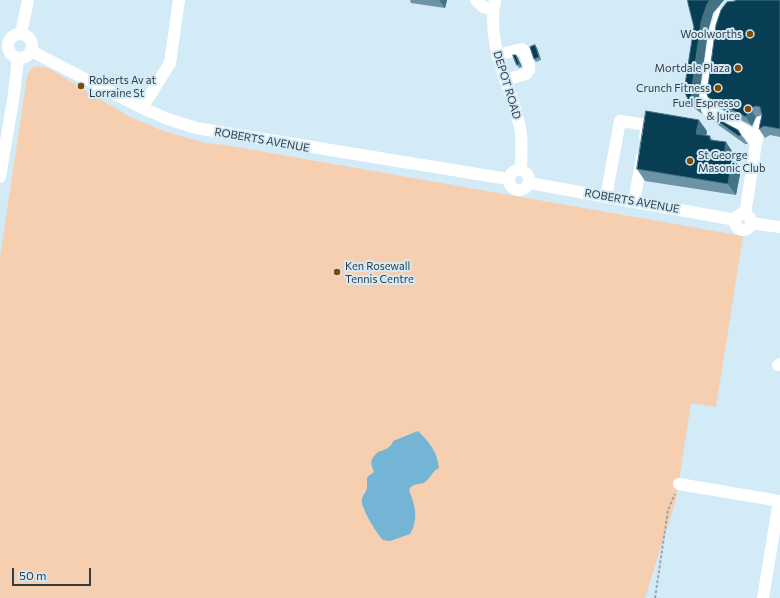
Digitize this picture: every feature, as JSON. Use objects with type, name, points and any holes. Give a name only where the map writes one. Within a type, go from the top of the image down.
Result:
[{"type":"street","points":[[21,34],[28,0]]},
{"type":"street","points":[[142,108],[170,63],[180,0]]},
{"type":"street","points":[[476,0],[483,6],[494,5]]},
{"type":"street","points":[[730,3],[720,15],[715,32],[705,104],[709,111],[749,133],[756,143]]},
{"type":"street","name":"DEPOT ROAD","points":[[494,5],[494,39],[497,56],[520,129],[521,170]]},
{"type":"street","points":[[21,34],[28,37],[30,40],[32,44],[31,51],[26,56],[18,58],[12,55],[4,40],[21,34]]},
{"type":"street","points":[[497,56],[522,49],[529,65],[529,70],[526,74],[505,80]]},
{"type":"street","name":"ROBERTS AVENUE","points":[[31,51],[142,108],[168,119],[196,128],[508,179],[510,186],[515,190],[525,189],[529,183],[634,202],[744,219],[780,227]]},
{"type":"street","points":[[0,177],[14,94],[18,58]]},
{"type":"street","points":[[606,197],[620,121],[647,125],[634,202]]},
{"type":"street","points":[[744,219],[756,143],[761,122]]},
{"type":"street","points":[[508,179],[514,171],[521,170],[528,176],[529,183]]},
{"type":"street","points":[[678,484],[780,501],[763,598]]},
{"type":"path","points":[[655,598],[668,510],[678,484]]},
{"type":"shaded area","points":[[38,66],[50,69],[130,117],[166,132],[205,143],[225,145],[743,236],[716,407],[691,403],[676,500],[645,598],[0,598],[0,257],[27,77],[31,69]]},
{"type":"water","points":[[418,431],[432,447],[439,468],[425,482],[413,485],[409,490],[415,512],[413,528],[410,534],[390,541],[383,540],[370,520],[362,503],[362,499],[367,489],[367,478],[374,472],[371,464],[372,459],[378,452],[389,447],[393,441]]},
{"type":"building","points":[[688,0],[710,0],[707,4],[701,22],[691,94],[696,105],[688,99],[684,91],[694,27]]},
{"type":"building","name":"Mortdale Plaza","points":[[736,0],[780,0],[780,129],[764,126],[759,129],[762,115],[760,107],[756,106],[750,108],[746,117],[708,97],[707,94],[716,25],[721,10],[727,2]]},
{"type":"building","points":[[535,45],[539,57],[534,59],[530,47]]},
{"type":"building","points":[[513,55],[516,55],[519,64],[517,65]]},
{"type":"building","name":"St George Masonic Club","points":[[646,111],[699,120],[696,134],[710,136],[710,140],[726,142],[724,156],[732,158],[728,184],[637,169]]},
{"type":"building","points":[[708,114],[738,130],[741,135],[739,136]]},
{"type":"place","name":"Woolworths","points":[[750,34]]},
{"type":"place","name":"Mortdale Plaza","points":[[738,68]]},
{"type":"place","name":"Roberts Av at Lorraine St","points":[[81,86]]},
{"type":"place","name":"Crunch Fitness","points":[[718,88]]},
{"type":"place","name":"Fuel Espresso & Juice","points":[[748,109]]},
{"type":"place","name":"St George Masonic Club","points":[[690,161]]},
{"type":"place","name":"Ken Rosewall Tennis Centre","points":[[337,272]]}]
